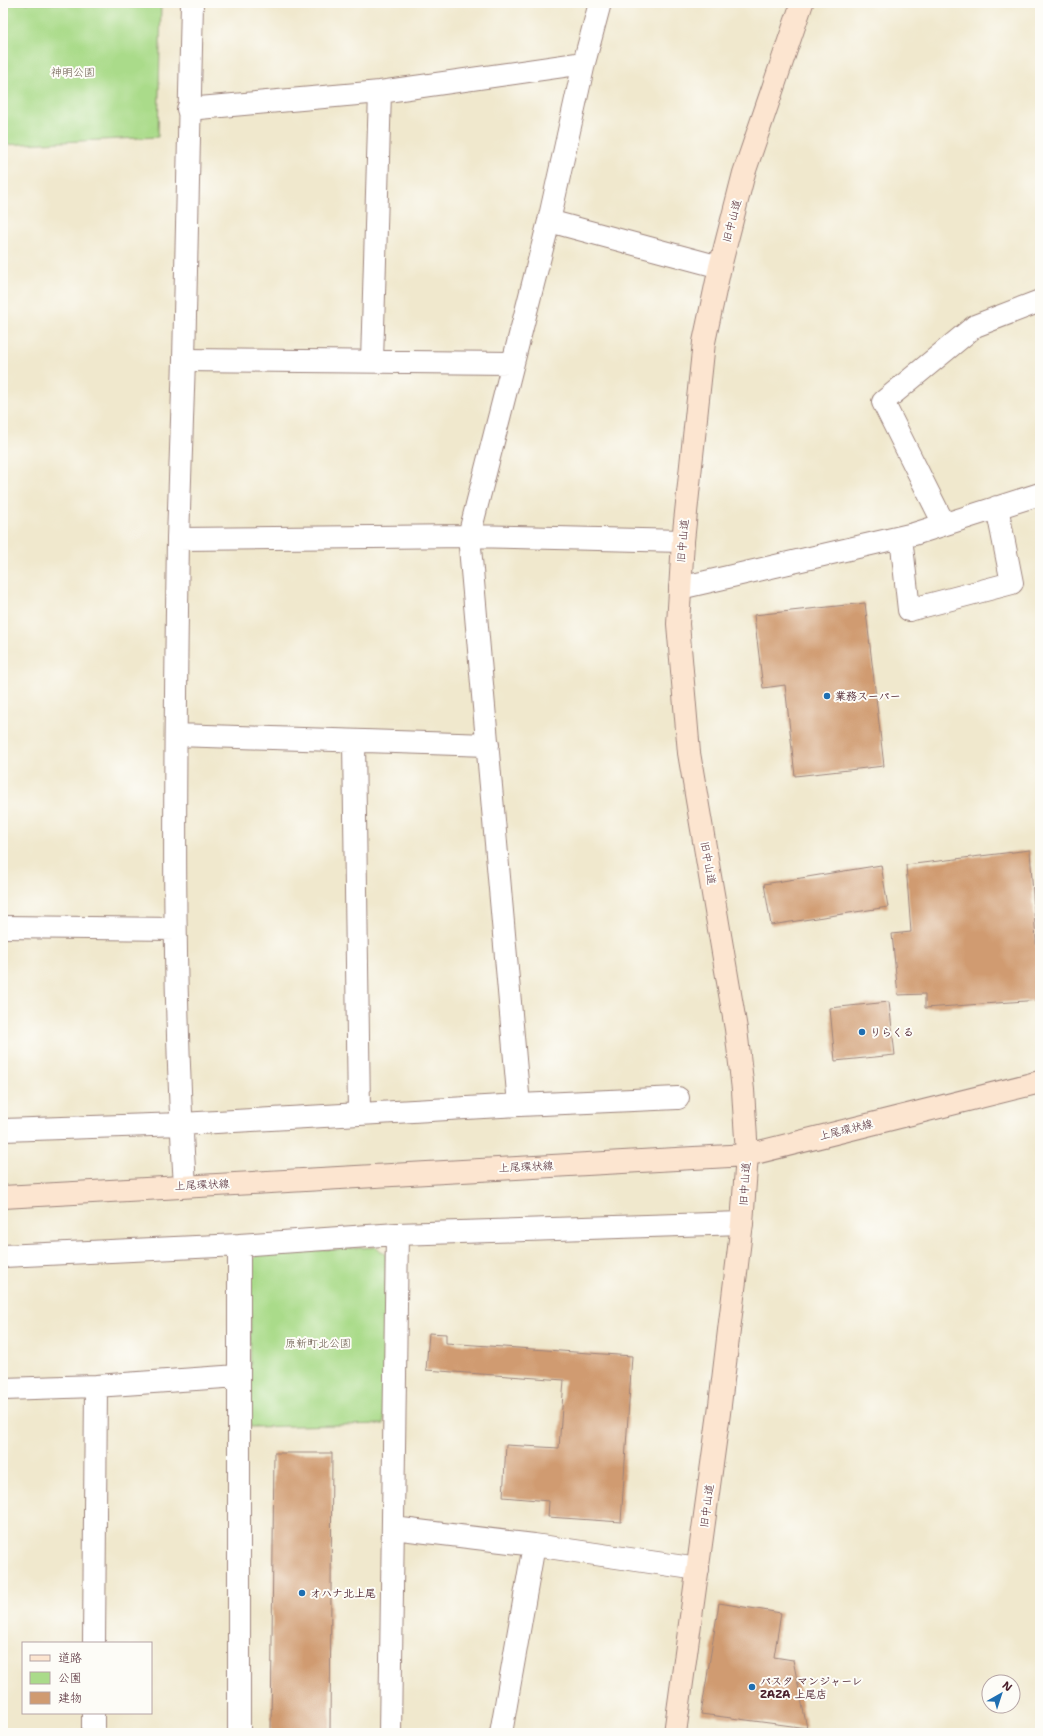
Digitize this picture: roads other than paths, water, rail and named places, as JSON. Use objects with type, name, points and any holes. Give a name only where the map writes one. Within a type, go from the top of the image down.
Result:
[{"type":"main road","name":"旧中山道","points":[[675,1733],[698,1569],[742,1223],[747,1155],[743,1090],[736,1029],[689,753],[678,624],[683,541],[704,342],[720,267],[744,173],[802,3]]},
{"type":"main road","name":"上尾環状線","points":[[3,1197],[747,1155],[1040,1082]]},
{"type":"street","points":[[185,1186],[181,1124],[175,929],[176,735],[178,539],[184,360],[188,108],[192,3]]},
{"type":"street","points":[[519,1105],[469,536],[512,363],[550,221],[584,63],[600,3]]},
{"type":"street","points":[[188,108],[380,92],[584,63]]},
{"type":"street","points":[[372,361],[380,92]]},
{"type":"street","points":[[550,221],[720,267]]},
{"type":"street","points":[[944,524],[883,402],[975,326],[1040,301]]},
{"type":"street","points":[[184,360],[512,363]]},
{"type":"street","points":[[680,588],[902,537],[1040,494]]},
{"type":"street","points":[[902,537],[909,610],[1012,583],[997,507]]},
{"type":"street","points":[[178,539],[469,536],[683,541]]},
{"type":"street","points":[[176,735],[488,745]]},
{"type":"street","points":[[354,741],[359,1114]]},
{"type":"street","points":[[3,927],[175,929]]},
{"type":"street","points":[[3,1130],[181,1124],[519,1105],[678,1098]]},
{"type":"street","points":[[3,1256],[239,1246],[397,1234],[742,1223]]},
{"type":"street","points":[[390,1733],[397,1234]]},
{"type":"street","points":[[239,1246],[239,1733]]},
{"type":"street","points":[[3,1389],[96,1386],[238,1376]]},
{"type":"street","points":[[94,1642],[96,1386]]},
{"type":"street","points":[[394,1528],[698,1569]]},
{"type":"street","points":[[500,1733],[534,1546]]},
{"type":"street","points":[[93,1714],[93,1733]]},
{"type":"place","name":"業務スーパー","points":[[827,696]]},
{"type":"place","name":"りらくる","points":[[862,1032]]},
{"type":"place","name":"オハナ北上尾","points":[[302,1593]]},
{"type":"place","name":"パスタ マンジャーレ ZAZA 上尾店","points":[[752,1687]]},
{"type":"park label","name":"神明公園","points":[[73,72]]},
{"type":"park label","name":"原新町北公園","points":[[318,1343]]}]
